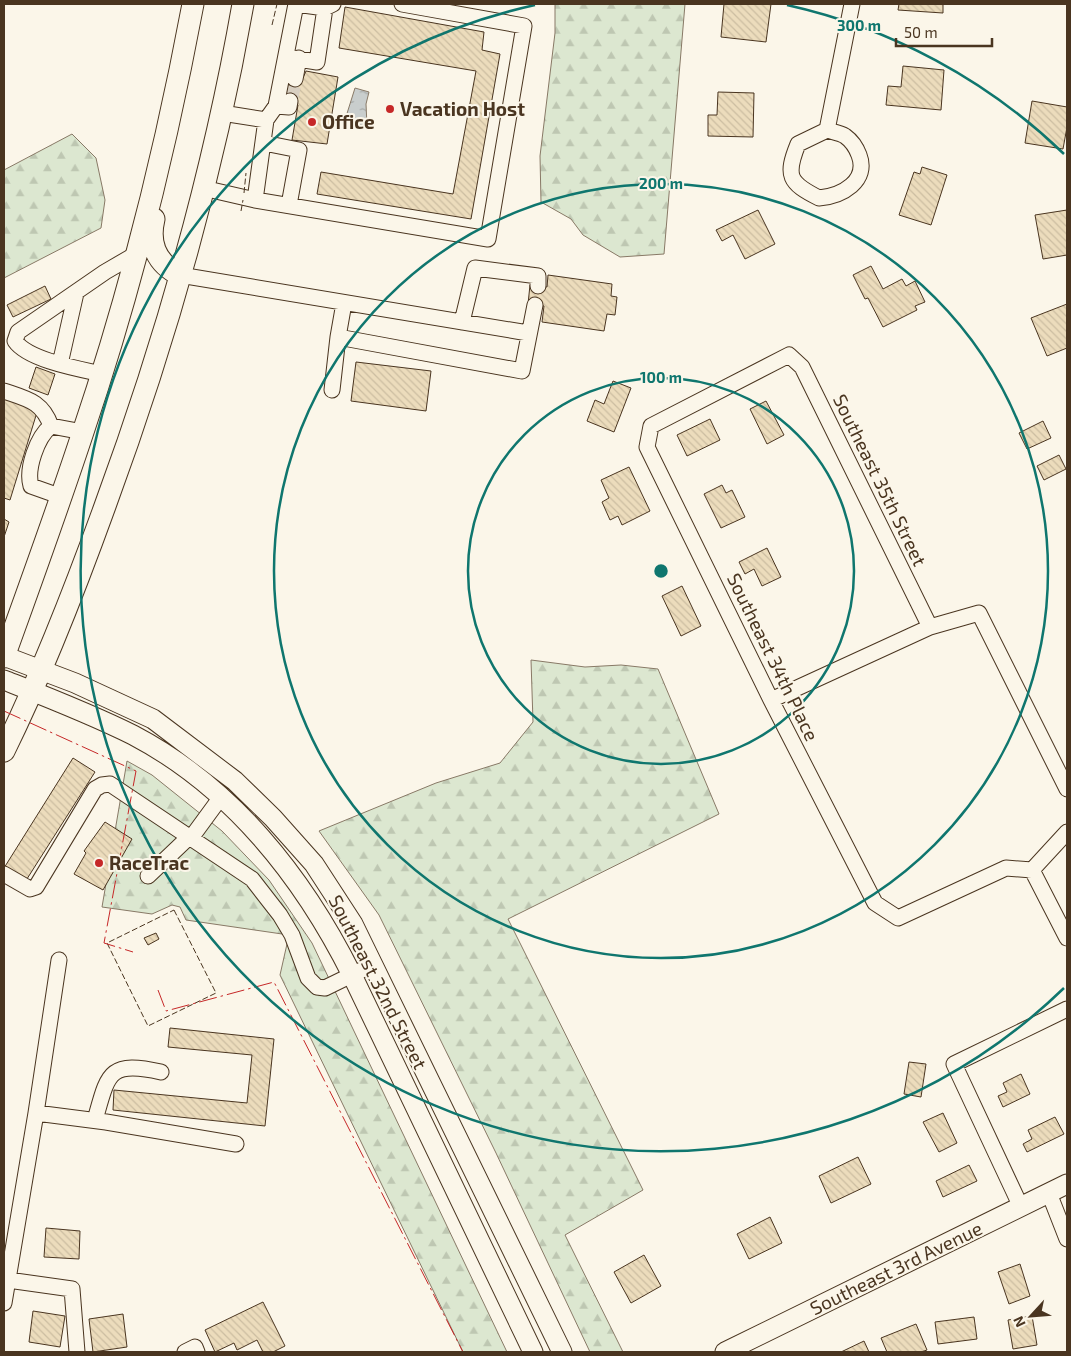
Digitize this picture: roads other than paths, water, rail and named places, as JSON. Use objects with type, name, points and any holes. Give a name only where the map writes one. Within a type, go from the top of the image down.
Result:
[{"type":"highway","points":[[4,656],[62,496],[102,374],[136,254],[164,140],[192,4]]},
{"type":"highway","points":[[4,750],[41,669],[90,547],[131,434],[180,275],[203,188],[222,113],[243,4]]},
{"type":"highway","points":[[164,140],[164,179],[153,223],[153,246],[158,260],[168,270],[180,275]]},
{"type":"main road","name":"Southeast 32nd Street","points":[[4,656],[41,669],[153,720],[235,781],[273,818],[314,864],[353,924],[562,1352]]},
{"type":"main road","name":"Southeast 32nd Street","points":[[4,680],[134,736],[197,776],[242,815],[302,888],[335,940],[533,1352]]},
{"type":"main road","name":"Southeast 3rd Avenue","points":[[726,1352],[1067,1184]]},
{"type":"street","points":[[292,58],[317,62],[330,6],[295,4],[292,58],[295,79]]},
{"type":"street","points":[[203,188],[255,200],[488,239],[524,26],[402,4]]},
{"type":"street","points":[[827,130],[852,4]]},
{"type":"street","points":[[255,200],[266,120],[276,106],[292,58]]},
{"type":"street","points":[[276,106],[289,107],[290,101]]},
{"type":"street","points":[[222,113],[266,120]]},
{"type":"street","points":[[827,130],[844,136],[855,145],[862,162],[861,173],[852,186],[841,193],[819,198],[803,190],[790,174],[790,164],[798,144],[827,130]]},
{"type":"street","points":[[264,143],[299,150],[290,205]]},
{"type":"street","points":[[102,374],[60,364],[21,349],[16,341],[18,332],[105,272],[136,254]]},
{"type":"street","points":[[462,322],[475,268],[538,281]]},
{"type":"street","points":[[180,275],[528,333]]},
{"type":"street","points":[[60,364],[76,293]]},
{"type":"street","points":[[332,390],[344,303]]},
{"type":"street","points":[[338,337],[522,371],[535,305]]},
{"type":"street","name":"Southeast 35th Street","points":[[651,426],[789,355],[802,368],[930,627]]},
{"type":"street","points":[[4,391],[34,402],[46,412],[50,426]]},
{"type":"street","points":[[62,496],[31,486],[28,476],[42,432],[50,426],[84,432]]},
{"type":"street","name":"Southeast 34th Place","points":[[651,426],[647,447],[771,700],[875,903],[898,918],[1006,868],[1032,870]]},
{"type":"street","points":[[771,700],[930,627],[979,612],[1067,789]]},
{"type":"street","points":[[4,874],[30,890],[36,887],[95,789],[102,785],[110,784],[252,879],[280,915],[292,935],[308,978],[317,987],[325,988],[372,965]]},
{"type":"street","points":[[148,876],[190,837],[221,797]]},
{"type":"street","points":[[1067,832],[1032,870],[1067,938]]},
{"type":"street","points":[[4,1303],[36,1114],[58,960]]},
{"type":"street","points":[[1022,1207],[954,1064],[1067,1009]]},
{"type":"street","points":[[95,1120],[107,1082],[118,1070],[134,1066],[161,1072]]},
{"type":"street","points":[[36,1114],[95,1120],[236,1144]]},
{"type":"street","points":[[1049,1193],[1067,1239]]},
{"type":"street","points":[[8,1280],[72,1289],[77,1352]]},
{"type":"street","points":[[185,1352],[195,1347],[197,1352]]},
{"type":"water","points":[[355,88],[369,92],[366,104],[367,126],[344,123]]},
{"type":"tunnel","points":[[290,101],[295,79]]},
{"type":"place","name":"Vacation Host","points":[[390,109]]},
{"type":"place","name":"Office","points":[[312,122]]},
{"type":"place","name":"RaceTrac","points":[[99,863]]}]
